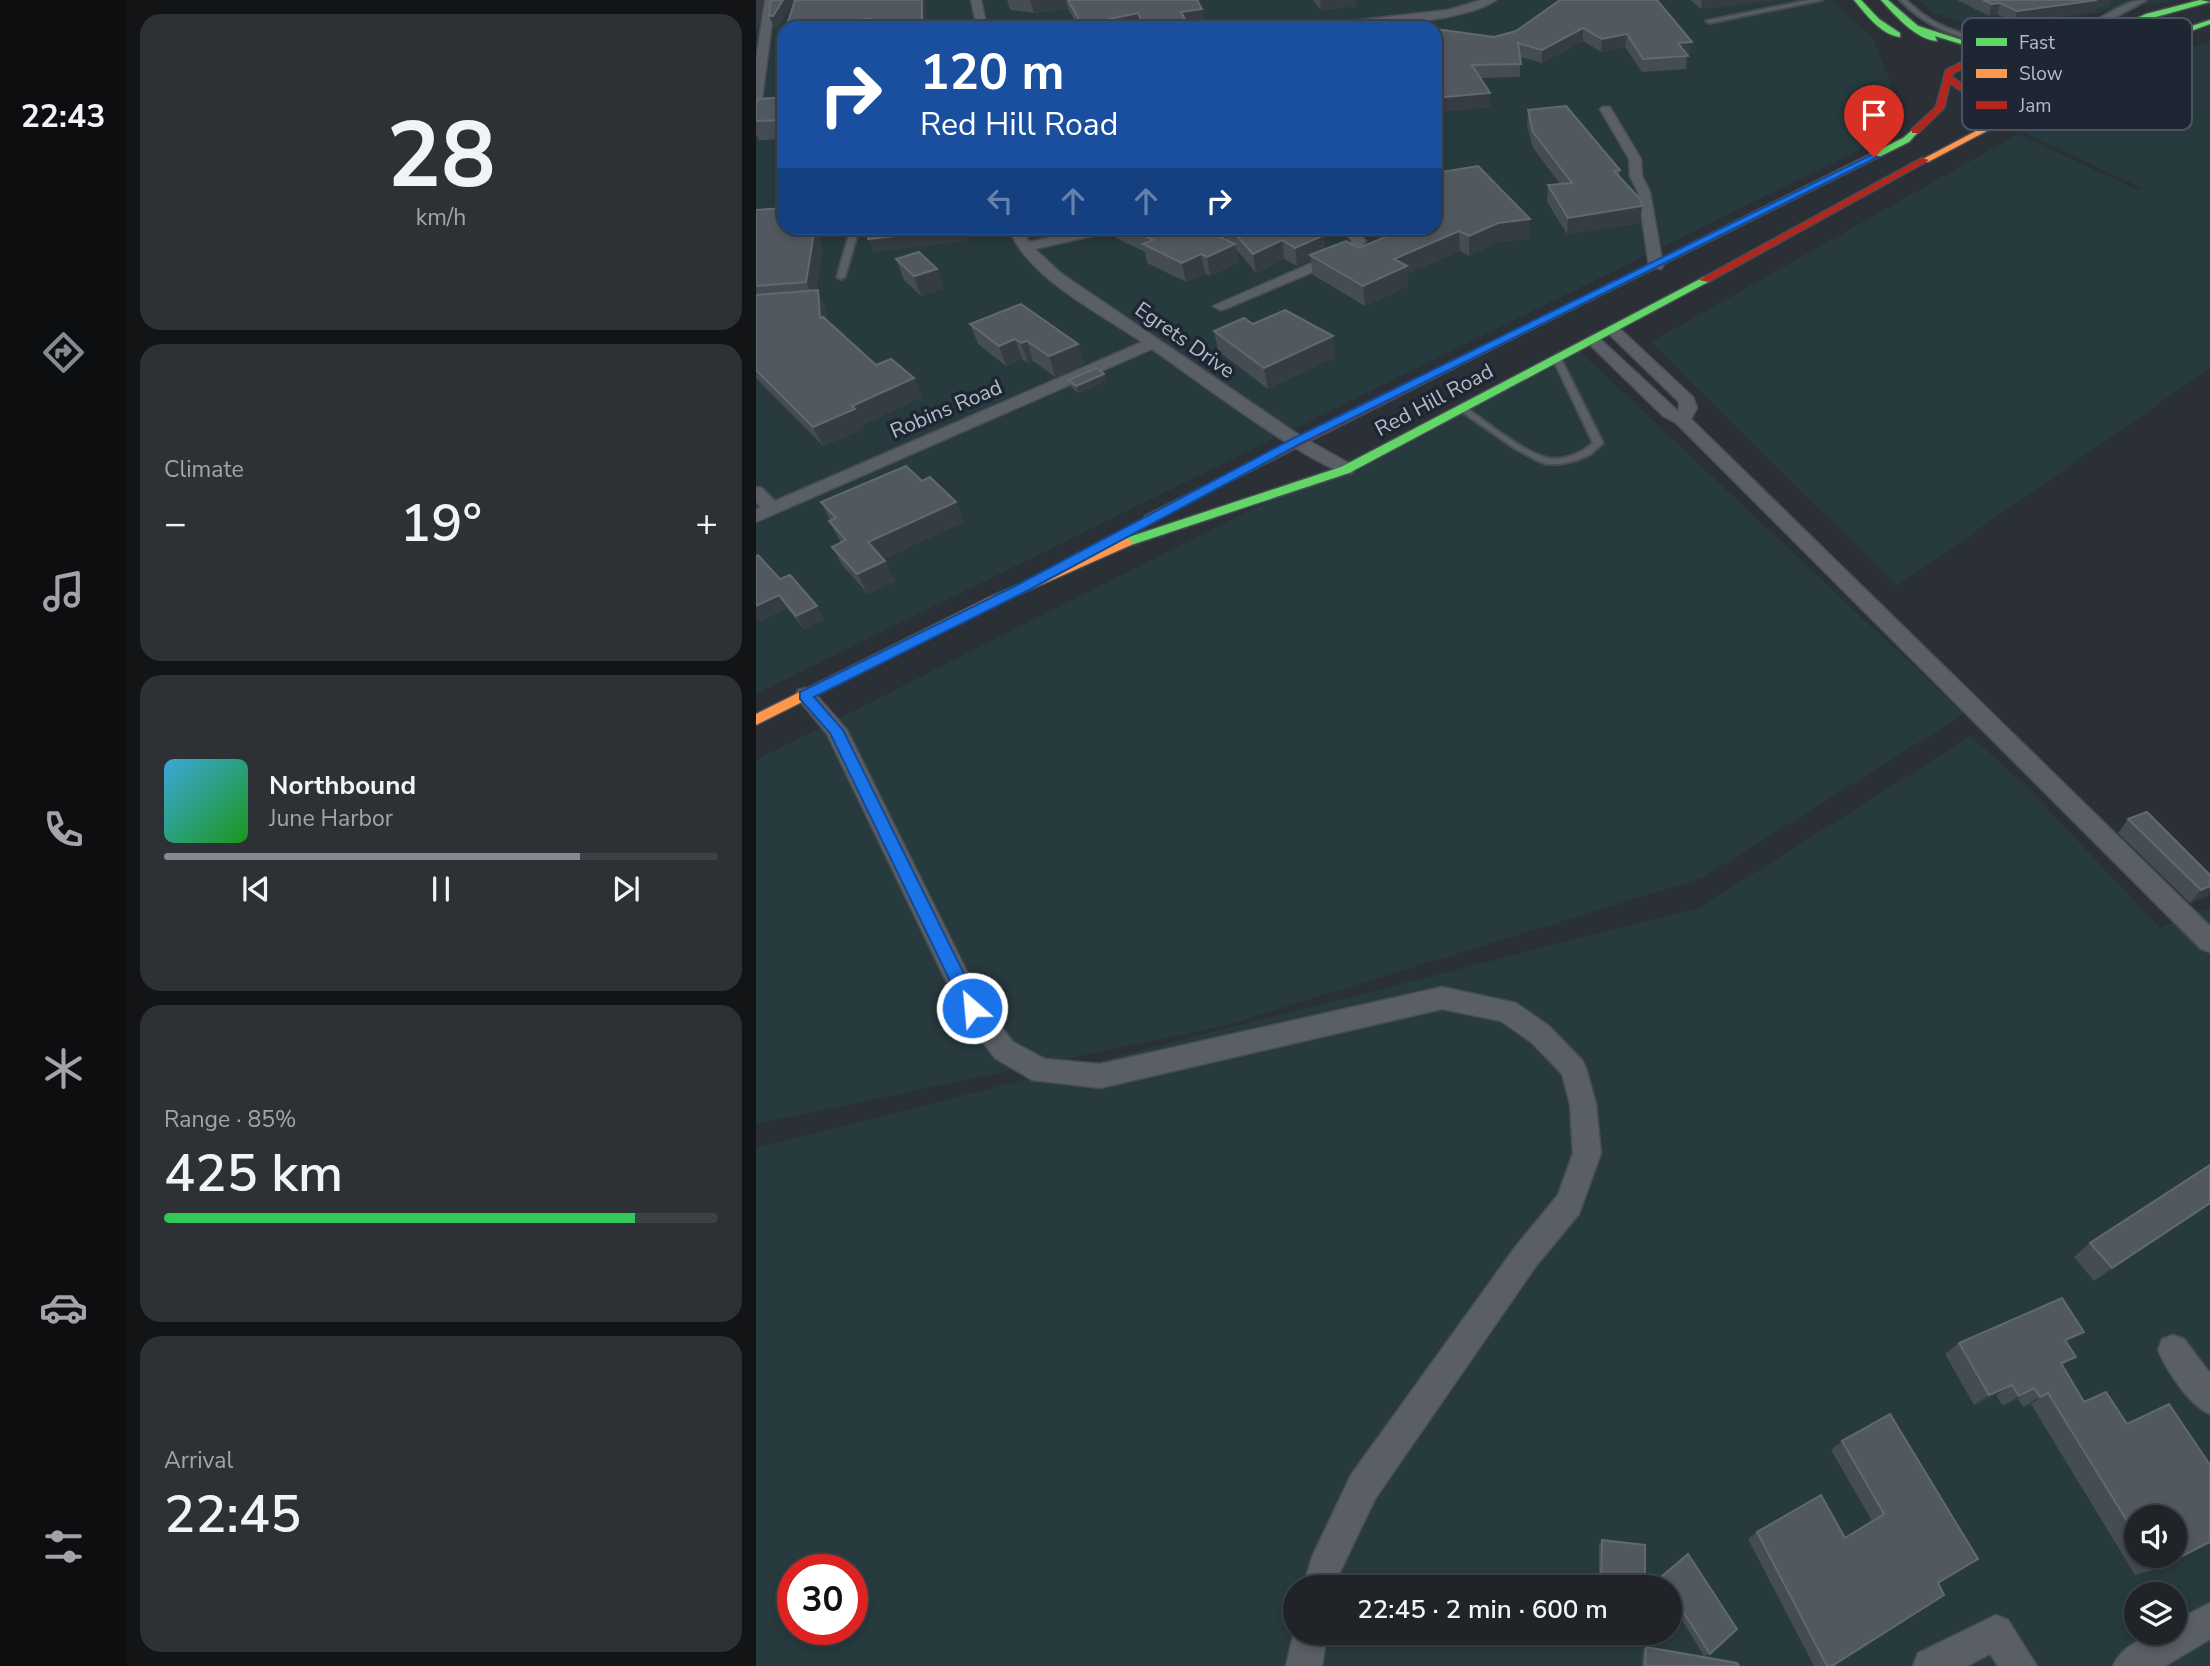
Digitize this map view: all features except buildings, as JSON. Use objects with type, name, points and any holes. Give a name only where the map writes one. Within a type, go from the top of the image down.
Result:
[{"type":"main road","points":[[1884,0],[1915,28],[1947,46],[1962,50]]},
{"type":"main road","points":[[2144,18],[2205,0]]},
{"type":"main road","points":[[1857,2],[1876,22],[1943,66],[1962,91]]},
{"type":"main road","points":[[2192,28],[2210,22]]},
{"type":"main road","points":[[1915,28],[1962,42]]},
{"type":"main road","points":[[1943,66],[1962,63]]},
{"type":"main road","name":"Red Hill Road","points":[[756,720],[1022,588],[1296,441],[1879,154],[1922,127],[1940,108],[1943,66]]},
{"type":"main road","points":[[1922,127],[1929,87]]},
{"type":"main road","name":"Red Hill Road","points":[[1022,588],[1148,533],[1288,491],[1346,469],[1613,330],[1855,196],[1983,130]]},
{"type":"street","points":[[756,99],[770,0]]},
{"type":"street","points":[[976,0],[980,21]]},
{"type":"street","points":[[1374,21],[1468,10],[1491,0]]},
{"type":"street","points":[[1606,109],[1635,159],[1636,176],[1644,192],[1656,266]]},
{"type":"street","name":"Egrets Drive","points":[[1020,235],[1026,247],[1057,277],[1296,441],[1346,469]]},
{"type":"street","points":[[1026,247],[1078,235]]},
{"type":"street","points":[[1220,306],[1351,251],[1359,242],[1354,235]]},
{"type":"street","points":[[1613,330],[1687,400],[1689,408],[1682,421]]},
{"type":"street","points":[[1593,340],[1627,369],[1669,413],[1682,421],[2210,942]]},
{"type":"street","name":"Robins Road","points":[[764,512],[1154,343]]},
{"type":"street","points":[[756,492],[764,512]]},
{"type":"street","points":[[805,695],[836,730],[972,1008],[1004,1050],[1041,1071],[1100,1076],[1442,998],[1507,1011],[1540,1034],[1573,1068],[1583,1104],[1587,1153],[1569,1204],[1526,1256],[1363,1487],[1323,1575]]},
{"type":"street","points":[[2173,1350],[2210,1398]]},
{"type":"street","points":[[2131,1666],[2210,1620]]},
{"type":"street","points":[[1931,1666],[1996,1632],[2019,1666]]},
{"type":"street","points":[[1304,1666],[1308,1645]]},
{"type":"lane","points":[[1709,21],[1819,0]]},
{"type":"lane","points":[[1903,0],[1926,22],[1941,29],[1962,33]]},
{"type":"lane","points":[[2106,18],[2143,0]]},
{"type":"lane","points":[[841,277],[853,235]]},
{"type":"lane","points":[[1462,409],[1546,461],[1563,460],[1592,451],[1598,443],[1557,359]]},
{"type":"shaded area","points":[[756,0],[1833,0],[1873,39],[1901,109],[1863,148],[756,694]]},
{"type":"shaded area","points":[[1919,0],[2179,0],[2067,18],[1962,18],[1962,23],[1932,12]]},
{"type":"shaded area","points":[[2210,42],[2210,368],[1897,586],[1651,342],[2018,134],[2135,189],[2142,188],[2023,132],[2192,130],[2192,48]]},
{"type":"shaded area","points":[[1574,346],[1964,714],[1702,878],[1223,1026],[756,1124],[756,760]]},
{"type":"shaded area","points":[[1971,736],[2028,788],[2160,928],[2210,907],[2210,1666],[756,1666],[756,1148],[1699,908]]},
{"type":"traffic: fast","points":[[1857,0],[1876,21],[1897,35]]},
{"type":"traffic: fast","points":[[1884,0],[1915,28],[1934,39]]},
{"type":"traffic: fast","points":[[2144,18],[2208,0]]},
{"type":"traffic: fast","points":[[2192,28],[2210,22]]},
{"type":"traffic: fast","points":[[1915,28],[1962,42]]},
{"type":"traffic: fast","points":[[1472,355],[1906,140],[1915,131]]},
{"type":"traffic: fast","points":[[1127,542],[1345,470],[1704,280]]},
{"type":"traffic: slow","points":[[1925,160],[1983,130]]},
{"type":"traffic: slow","points":[[756,720],[995,600],[1127,542]]},
{"type":"traffic: jam","points":[[1915,131],[1940,108],[1949,72],[1962,66]]},
{"type":"traffic: jam","points":[[1948,78],[1962,88]]},
{"type":"traffic: jam","points":[[1704,280],[1925,160]]},
{"type":"traffic: jam","points":[[1151,516],[1472,355]]},
{"type":"route","points":[[972,1008],[836,730],[805,695],[1022,588],[1143,520],[1296,441],[1874,157]]}]
